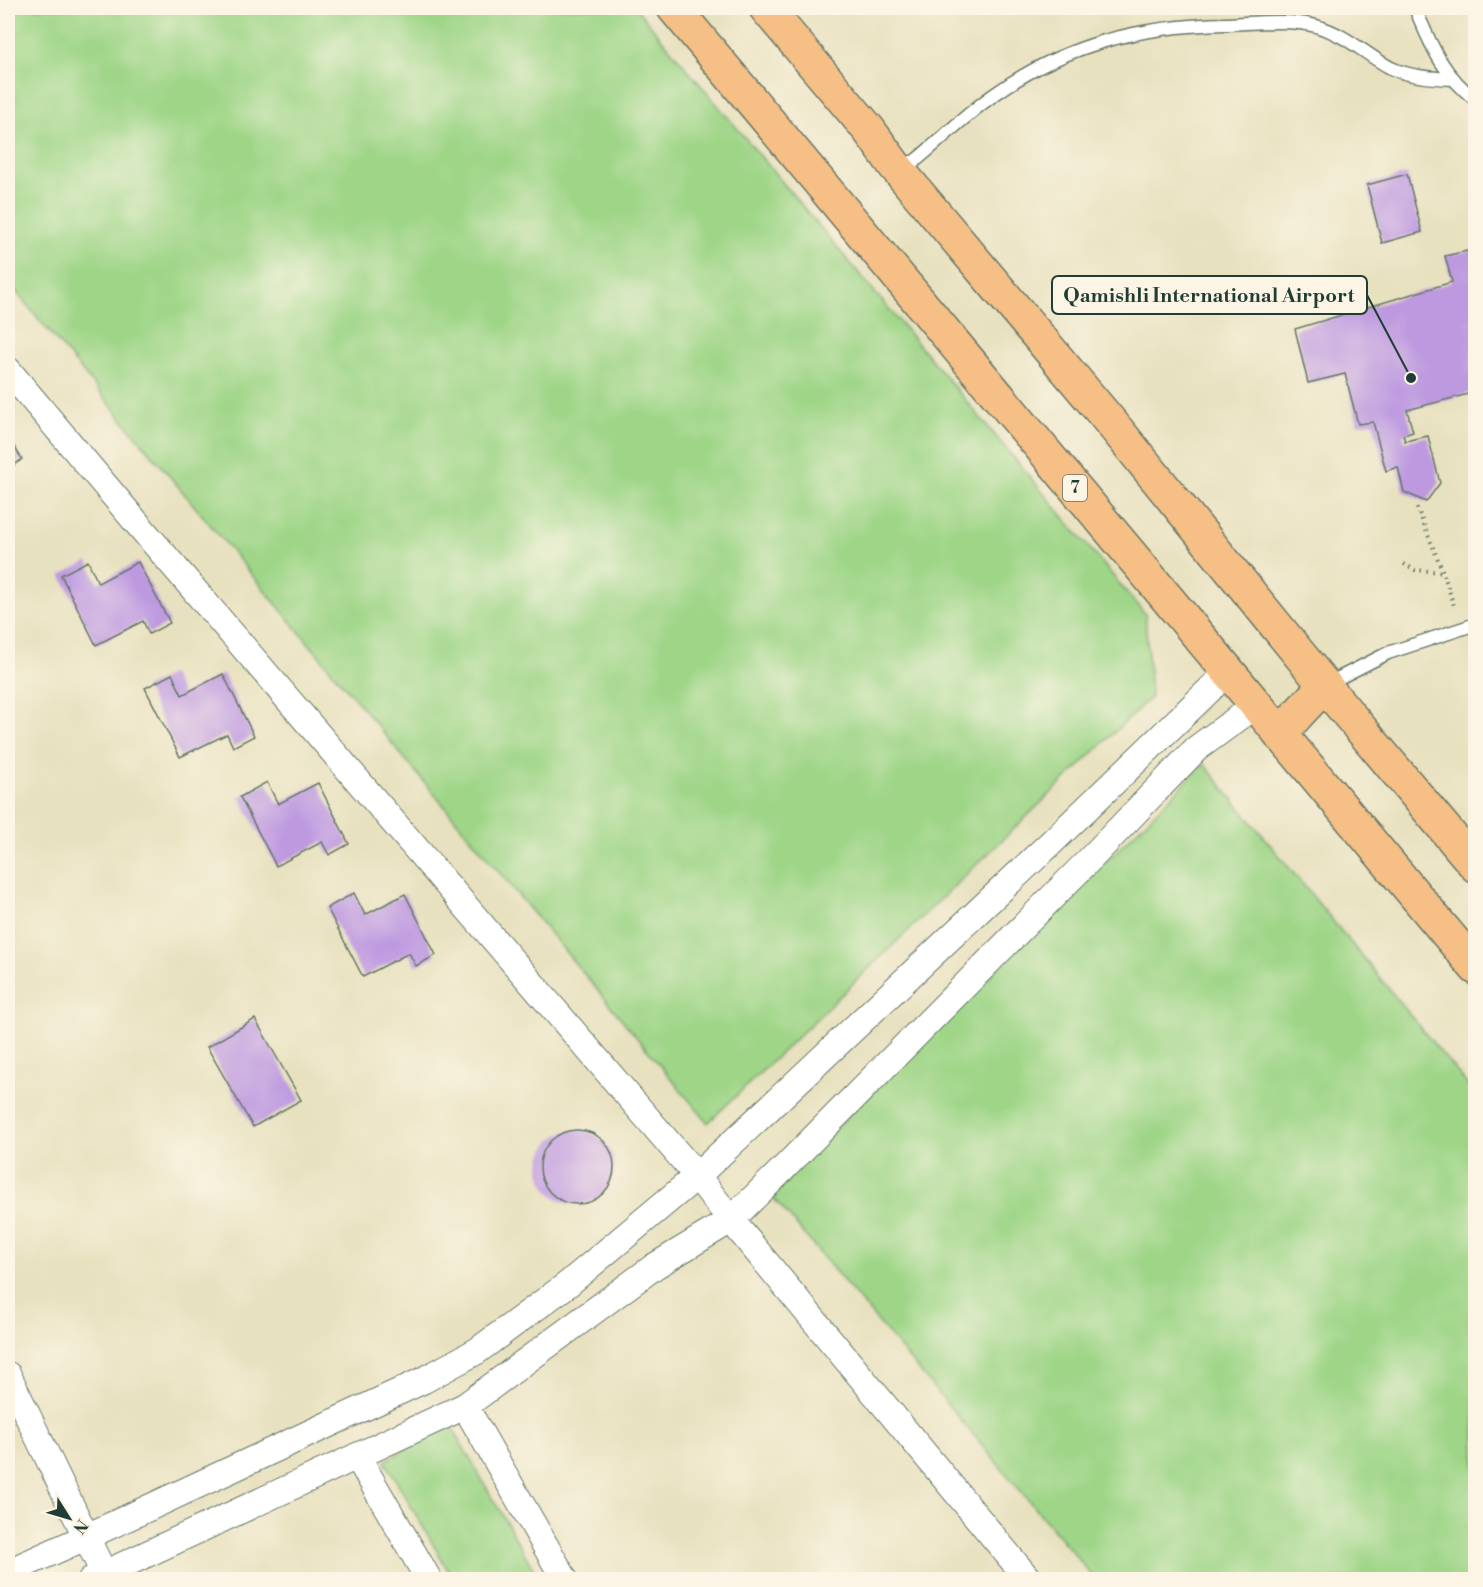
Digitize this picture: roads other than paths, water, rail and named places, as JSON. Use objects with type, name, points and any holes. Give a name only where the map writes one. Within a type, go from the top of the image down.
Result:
[{"type":"highway","name":"7","points":[[674,8],[1476,968]]},
{"type":"highway","points":[[766,8],[869,130],[895,166],[1121,434],[1476,866]]},
{"type":"highway","points":[[1281,735],[1325,685]]},
{"type":"street","points":[[8,370],[697,1176],[1029,1580]]},
{"type":"street","points":[[8,1572],[424,1380],[477,1351],[568,1284],[697,1176],[1055,839],[1228,672]]},
{"type":"street","points":[[8,1376],[86,1537],[101,1577],[465,1406],[656,1266],[731,1220],[1085,864],[1196,749],[1256,705]]},
{"type":"street","points":[[465,1406],[565,1580]]},
{"type":"street","points":[[357,1456],[429,1580]]},
{"type":"lane","points":[[1415,8],[1440,62],[1476,100]]},
{"type":"lane","points":[[895,166],[915,161],[994,94],[1029,72],[1067,53],[1105,40],[1146,31],[1206,24],[1290,23],[1313,26],[1336,32],[1392,69],[1428,77],[1454,79]]},
{"type":"lane","points":[[1325,685],[1388,653],[1476,624]]},
{"type":"place","name":"Qamishli International Airport","points":[[1411,378]]}]
